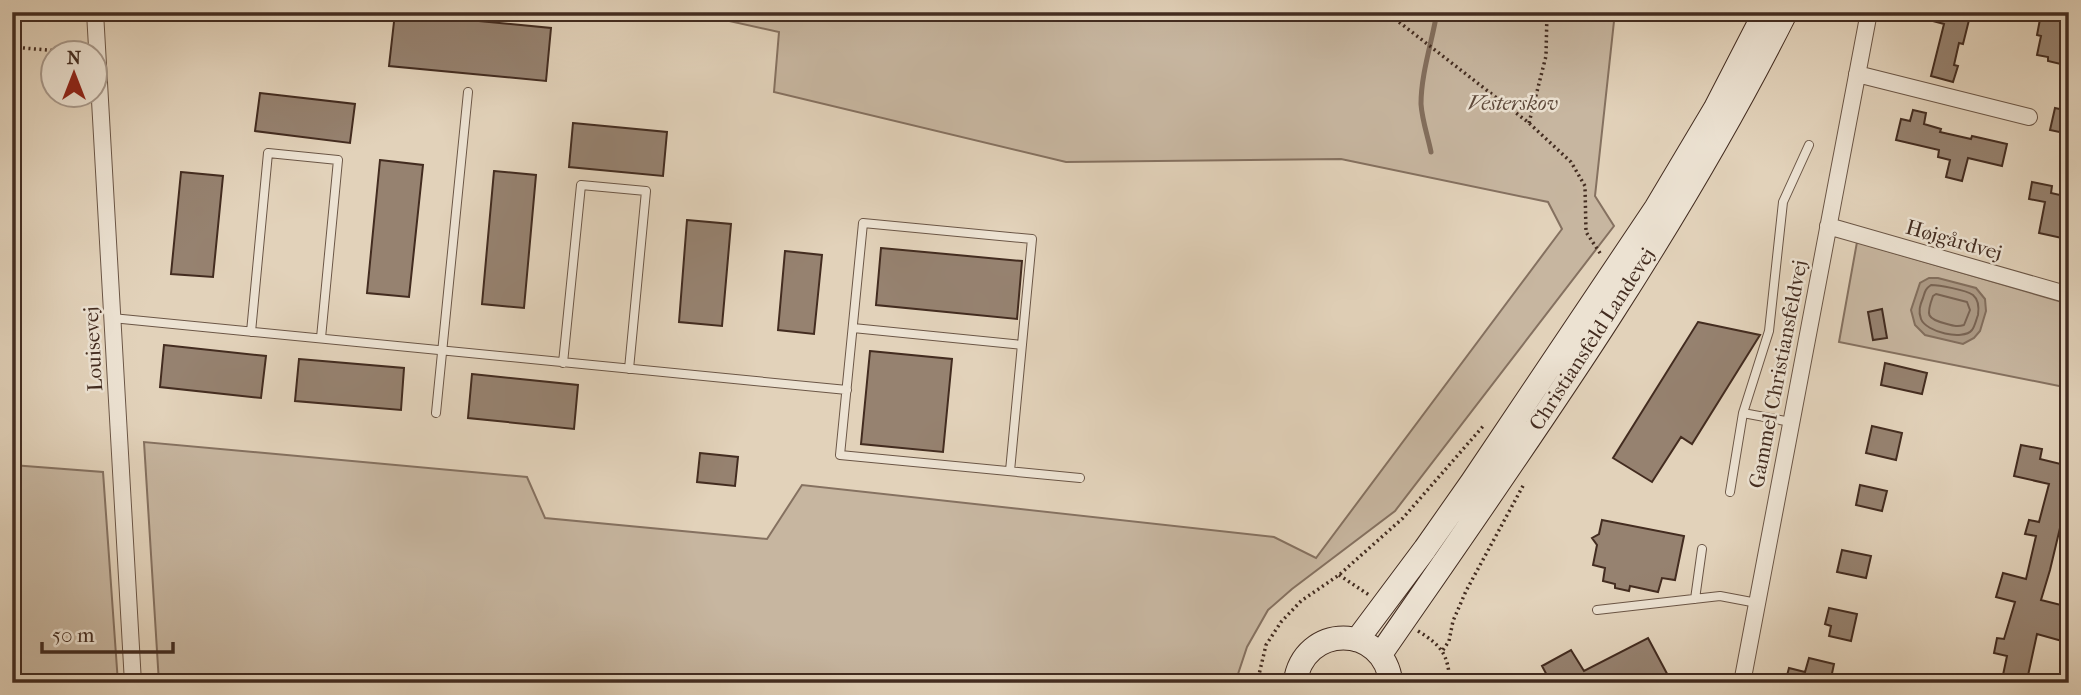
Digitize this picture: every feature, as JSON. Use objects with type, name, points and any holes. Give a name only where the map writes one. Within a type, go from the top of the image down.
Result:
[{"type":"main road","name":"Christiansfeld Landevej","points":[[1357,640],[1472,482],[1656,208],[1715,109],[1765,12]]},
{"type":"main road","name":"Christiansfeld Landevej","points":[[1380,655],[1581,360],[1642,265],[1715,146],[1786,12]]},
{"type":"main road","points":[[1295,683],[1305,655],[1320,643],[1338,637],[1357,640],[1370,646],[1380,655],[1389,671],[1391,683]]},
{"type":"street","name":"Louisevej","points":[[95,12],[134,683]]},
{"type":"street","name":"Gammel Christiansfeldvej","points":[[1742,683],[1869,12]]},
{"type":"street","points":[[1857,74],[2029,117]]},
{"type":"street","name":"Højgårdvej","points":[[1828,226],[2069,295]]},
{"type":"lane","points":[[436,413],[468,92]]},
{"type":"lane","points":[[1730,492],[1743,413],[1769,331],[1783,202],[1809,145]]},
{"type":"lane","points":[[251,332],[268,153],[338,160],[321,338]]},
{"type":"lane","points":[[563,362],[581,185],[646,191],[629,369]]},
{"type":"lane","points":[[1010,471],[1032,239],[863,223],[840,455],[1080,478]]},
{"type":"lane","points":[[113,318],[847,390]]},
{"type":"lane","points":[[853,328],[1022,345]]},
{"type":"lane","points":[[1743,413],[1791,422]]},
{"type":"lane","points":[[1695,598],[1702,549]]},
{"type":"lane","points":[[1597,611],[1720,596],[1757,603]]},
{"type":"path","points":[[1386,12],[1529,123],[1571,162],[1586,186],[1586,232],[1603,258]]},
{"type":"path","points":[[1529,123],[1546,56],[1547,12]]},
{"type":"path","points":[[12,47],[38,49]]},
{"type":"path","points":[[1257,683],[1266,645],[1281,622],[1301,601],[1339,575],[1403,518],[1480,430]]},
{"type":"path","points":[[1443,650],[1449,641],[1453,621],[1482,564]]},
{"type":"path","points":[[1339,575],[1371,596]]},
{"type":"path","points":[[1416,629],[1443,650],[1449,668],[1450,683]]},
{"type":"green space","name":"Vesterskov","points":[[689,12],[1615,12],[1595,196],[1614,226],[1395,511],[1268,610],[1247,647],[1235,683],[159,683],[144,442],[527,477],[545,518],[767,539],[802,485],[1274,537],[1316,558],[1562,229],[1548,202],[1341,159],[1066,162],[774,92],[779,32]]},
{"type":"green space","points":[[1857,242],[2069,304],[2069,388],[1839,342]]},
{"type":"green space","points":[[12,465],[103,472],[118,683],[12,683]]},
{"type":"water","points":[[1929,278],[1976,288],[1985,299],[1986,311],[1980,331],[1974,338],[1963,344],[1925,335],[1915,325],[1911,310],[1920,283]]},
{"type":"building","points":[[1918,12],[1971,12],[1963,44],[1959,43],[1954,65],[1958,66],[1953,82],[1931,76],[1944,24],[1918,17]]},
{"type":"building","points":[[395,13],[551,28],[546,81],[389,66]]},
{"type":"building","points":[[2041,14],[2069,20],[2069,66],[2037,55],[2041,36],[2037,35]]},
{"type":"building","points":[[260,93],[355,104],[350,143],[255,131]]},
{"type":"building","points":[[2055,108],[2069,111],[2069,134],[2050,130]]},
{"type":"building","points":[[1913,110],[1926,113],[1924,124],[1941,129],[1940,132],[2007,144],[2002,166],[1968,158],[1962,181],[1946,177],[1950,160],[1938,157],[1939,150],[1896,140],[1901,119],[1910,121]]},
{"type":"building","points":[[573,123],[667,132],[663,176],[569,167]]},
{"type":"building","points":[[380,160],[423,165],[409,297],[367,293]]},
{"type":"building","points":[[494,171],[536,175],[524,308],[482,304]]},
{"type":"building","points":[[181,172],[223,176],[213,277],[171,274]]},
{"type":"building","points":[[2032,182],[2052,186],[2051,193],[2069,197],[2062,238],[2039,233],[2045,202],[2029,199]]},
{"type":"building","points":[[687,220],[731,224],[722,326],[679,322]]},
{"type":"building","points":[[881,248],[1022,261],[1017,319],[876,305]]},
{"type":"building","points":[[785,251],[822,255],[814,334],[778,330]]},
{"type":"building","points":[[1882,309],[1887,338],[1873,340],[1868,312]]},
{"type":"building","points":[[1698,322],[1760,335],[1692,444],[1681,437],[1652,482],[1613,458]]},
{"type":"building","points":[[164,345],[266,356],[261,398],[160,387]]},
{"type":"building","points":[[870,351],[952,359],[943,452],[861,444]]},
{"type":"building","points":[[299,359],[404,368],[401,410],[295,401]]},
{"type":"building","points":[[1885,363],[1927,373],[1922,394],[1881,385]]},
{"type":"building","points":[[472,374],[578,385],[574,429],[468,418]]},
{"type":"building","points":[[1872,426],[1902,433],[1896,460],[1866,453]]},
{"type":"building","points":[[2021,445],[2042,449],[2040,459],[2069,466],[2069,500],[2041,600],[2069,607],[2069,629],[2066,629],[2062,641],[2037,634],[2027,680],[2003,675],[2007,656],[1994,653],[1997,638],[2004,639],[2015,602],[1996,597],[2003,573],[2026,579],[2036,536],[2025,534],[2029,520],[2039,522],[2049,484],[2014,476]]},
{"type":"building","points":[[700,453],[738,457],[735,486],[697,482]]},
{"type":"building","points":[[1860,485],[1887,491],[1882,511],[1856,505]]},
{"type":"building","points":[[1602,520],[1684,536],[1675,580],[1662,578],[1658,592],[1630,586],[1629,591],[1615,588],[1615,584],[1603,581],[1605,568],[1593,565],[1597,545],[1592,538],[1599,534]]},
{"type":"building","points":[[1842,550],[1871,556],[1866,578],[1837,572]]},
{"type":"building","points":[[1829,608],[1857,614],[1851,641],[1829,636],[1831,626],[1825,624]]},
{"type":"building","points":[[1648,638],[1672,683],[1551,683],[1542,666],[1571,650],[1584,671]]},
{"type":"building","points":[[1809,658],[1834,664],[1830,683],[1785,683],[1789,668],[1805,672]]},
{"type":"waterway","points":[[1431,152],[1421,93],[1437,12]]}]
